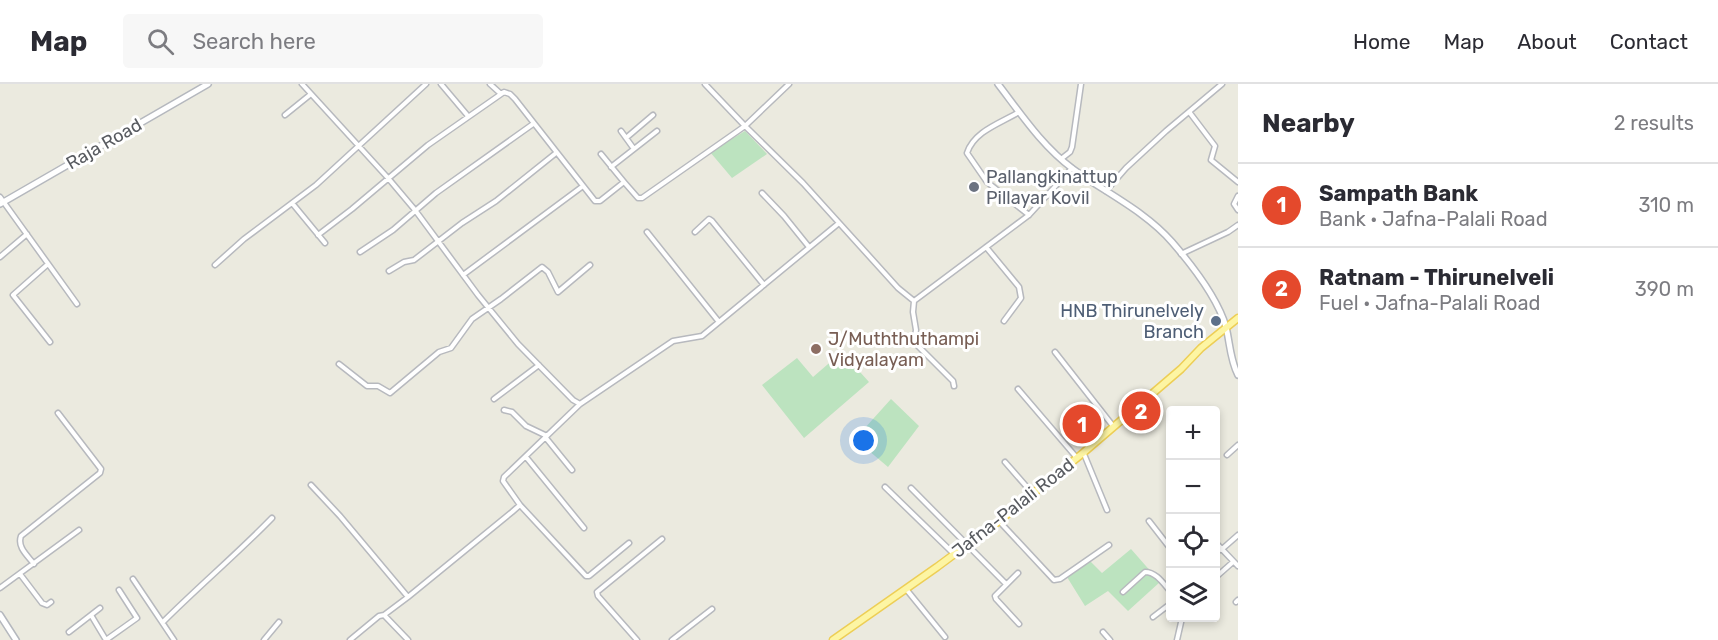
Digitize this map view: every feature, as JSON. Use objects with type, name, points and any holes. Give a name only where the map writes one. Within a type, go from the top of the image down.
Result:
[{"type":"main road","name":"Jafna-Palali Road","points":[[833,640],[968,544],[1033,494],[1238,318]]},
{"type":"street","name":"Raja Road","points":[[1,201],[208,84]]},
{"type":"street","points":[[302,84],[415,210],[488,308],[539,365],[573,400],[580,404]]},
{"type":"street","points":[[214,266],[244,239],[316,185],[426,84]]},
{"type":"street","points":[[441,84],[468,116]]},
{"type":"street","points":[[490,84],[501,94]]},
{"type":"street","points":[[705,84],[803,183],[898,288],[914,301]]},
{"type":"street","points":[[601,154],[638,198],[642,198],[745,126],[789,84]]},
{"type":"street","points":[[998,84],[1045,145],[1072,168],[1149,220],[1171,241],[1217,306],[1226,327],[1233,365],[1238,375]]},
{"type":"street","points":[[1061,159],[1070,152],[1072,147],[1081,84]]},
{"type":"street","points":[[1106,192],[1126,168],[1222,84]]},
{"type":"street","points":[[318,235],[468,116],[504,92],[510,94],[598,202],[624,182]]},
{"type":"street","points":[[285,115],[311,94]]},
{"type":"street","points":[[1019,112],[987,129],[972,143],[967,153],[987,182],[1029,215]]},
{"type":"street","points":[[1190,113],[1215,146],[1211,160],[1238,182]]},
{"type":"street","points":[[626,138],[652,115]]},
{"type":"street","points":[[360,252],[393,230],[470,168],[533,124]]},
{"type":"street","points":[[612,167],[657,131]]},
{"type":"street","points":[[621,132],[634,149]]},
{"type":"street","points":[[389,272],[406,261],[414,260],[556,153]]},
{"type":"street","points":[[954,386],[953,381],[914,342],[916,330],[914,301],[1029,215],[1072,168]]},
{"type":"street","points":[[463,275],[583,186]]},
{"type":"street","points":[[762,193],[809,247]]},
{"type":"street","points":[[1238,196],[1234,204],[1238,210]]},
{"type":"street","points":[[1,201],[76,304]]},
{"type":"street","points":[[292,203],[325,243]]},
{"type":"street","points":[[695,232],[710,219],[764,285]]},
{"type":"street","points":[[629,543],[589,576],[586,576],[519,505],[503,479],[580,404],[673,341],[702,336],[839,223]]},
{"type":"street","points":[[1181,254],[1238,225]]},
{"type":"street","points":[[647,232],[719,322]]},
{"type":"street","points":[[0,257],[27,234]]},
{"type":"street","points":[[986,247],[1019,287],[1022,298],[1004,321]]},
{"type":"street","points":[[48,264],[13,295],[50,342]]},
{"type":"street","points":[[339,364],[367,386],[378,386],[390,393],[439,352],[451,348],[468,322],[542,267],[548,272],[558,292],[590,265]]},
{"type":"street","points":[[1055,352],[1113,426]]},
{"type":"street","points":[[494,399],[539,365]]},
{"type":"street","points":[[1018,389],[1077,458]]},
{"type":"street","points":[[504,410],[512,412],[526,426],[547,437],[572,470]]},
{"type":"street","points":[[34,564],[19,543],[21,536],[100,473],[101,469],[58,413]]},
{"type":"street","points":[[1227,455],[1238,445]]},
{"type":"street","points":[[1083,453],[1107,510]]},
{"type":"street","points":[[526,457],[584,528]]},
{"type":"street","points":[[1005,462],[1033,494]]},
{"type":"street","points":[[311,485],[408,597]]},
{"type":"street","points":[[885,487],[954,554]]},
{"type":"street","points":[[912,488],[1006,584]]},
{"type":"street","points":[[350,640],[408,597],[519,505]]},
{"type":"street","points":[[163,622],[204,581],[238,554],[272,518]]},
{"type":"street","points":[[999,521],[1054,580],[1060,579],[1109,545]]},
{"type":"street","points":[[1149,521],[1166,543]]},
{"type":"street","points":[[0,588],[79,530]]},
{"type":"street","points":[[1238,535],[1221,550],[1238,566]]},
{"type":"street","points":[[637,640],[597,592],[662,539]]},
{"type":"street","points":[[1220,573],[1233,562]]},
{"type":"street","points":[[1123,592],[1145,572],[1151,572],[1166,587]]},
{"type":"street","points":[[1018,573],[996,593],[995,597],[1019,624]]},
{"type":"street","points":[[20,574],[42,603],[51,602]]},
{"type":"street","points":[[133,579],[174,640]]},
{"type":"street","points":[[906,588],[945,638]]},
{"type":"street","points":[[91,615],[106,640],[137,618],[119,590]]},
{"type":"street","points":[[1153,617],[1166,607]]},
{"type":"street","points":[[69,632],[100,608]]},
{"type":"street","points":[[672,640],[712,609]]},
{"type":"street","points":[[0,615],[13,639]]},
{"type":"street","points":[[384,615],[408,640]]},
{"type":"street","points":[[264,640],[279,622]]},
{"type":"street","points":[[1178,640],[1181,622]]},
{"type":"street","points":[[1103,632],[1110,640]]},
{"type":"green space","points":[[745,131],[767,154],[732,178],[710,152]]},
{"type":"green space","points":[[842,352],[869,382],[804,438],[762,385],[797,358],[813,377]]},
{"type":"green space","points":[[891,399],[919,426],[888,467],[855,439]]},
{"type":"green space","points":[[1131,549],[1160,582],[1128,611],[1108,591],[1085,606],[1067,577],[1089,560],[1102,573]]},
{"type":"place","name":"Pallangkinattup Pillayar Kovil","points":[[974,187]]},
{"type":"place","name":"HNB Thirunelvely Branch","points":[[1216,321]]},
{"type":"place","name":"J/Muththuthampi Vidyalayam","points":[[816,349]]},
{"type":"place","name":"Ratnam - Thirunelveli","points":[[1141,411]]},
{"type":"place","name":"Sampath Bank","points":[[1082,424]]}]
